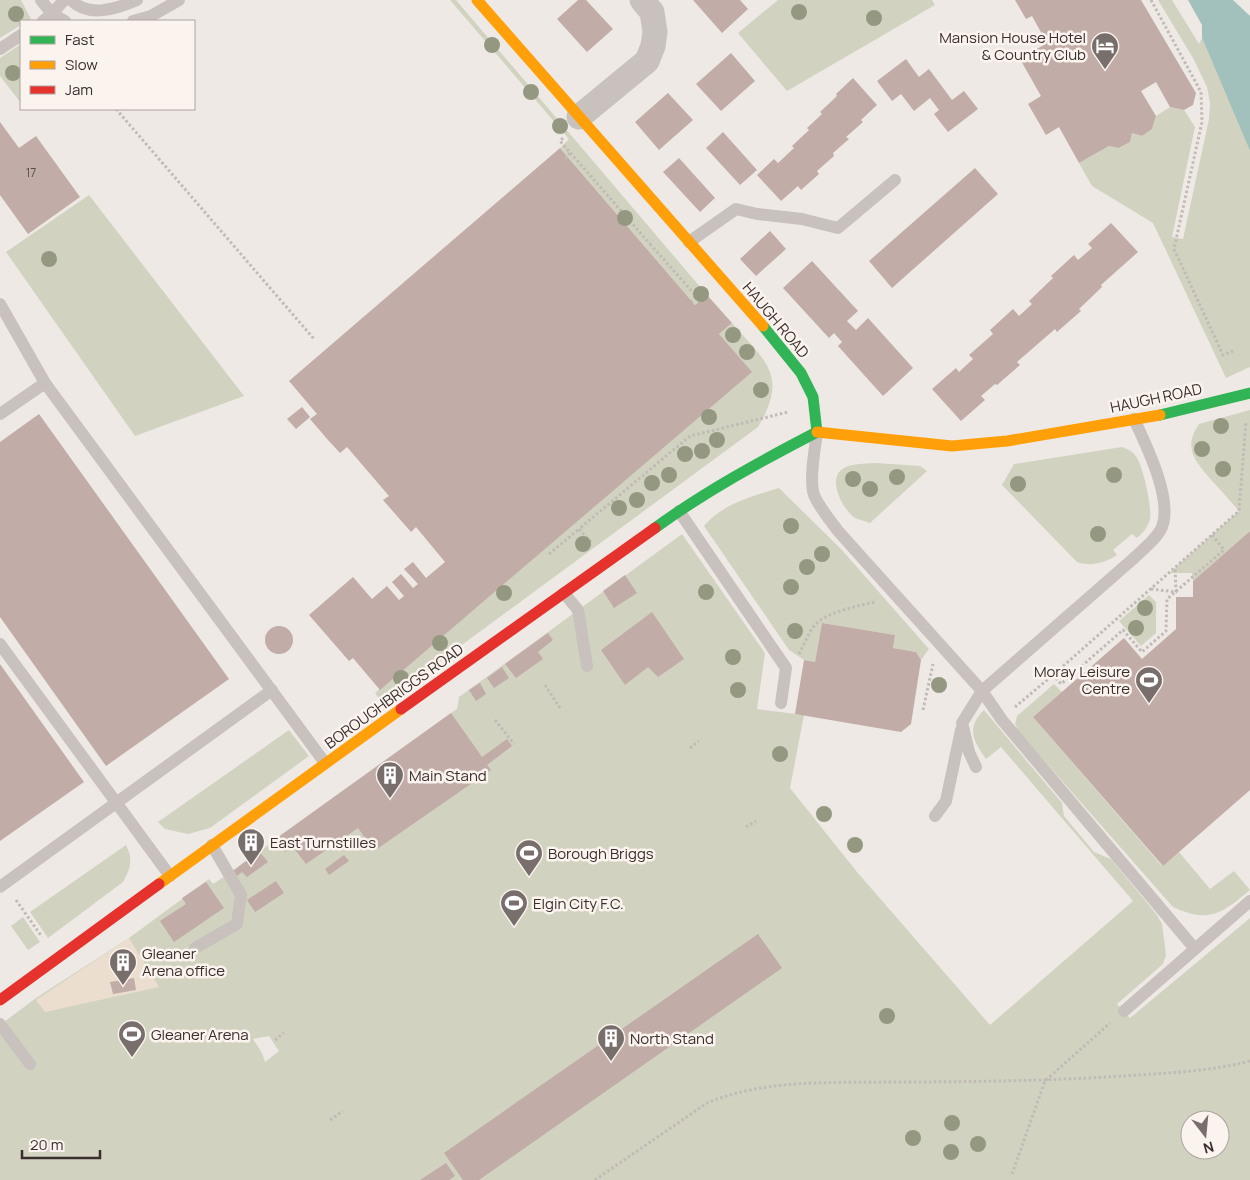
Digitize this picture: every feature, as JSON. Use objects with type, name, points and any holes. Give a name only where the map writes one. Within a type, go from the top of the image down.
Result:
[{"type":"street","name":"HAUGH ROAD","points":[[477,0],[785,352],[801,373],[814,397],[813,406],[816,432],[952,446],[1007,441],[1147,418],[1249,393]]},
{"type":"street","points":[[579,117],[647,61],[653,46],[655,32],[652,12],[642,0]]},
{"type":"street","name":"BOROUGHBRIGGS ROAD","points":[[0,1000],[325,763],[679,511],[762,460],[816,432]]},
{"type":"lane","points":[[41,0],[48,18],[64,0]]},
{"type":"lane","points":[[71,0],[74,4],[94,10],[116,8],[136,0]]},
{"type":"lane","points":[[137,20],[151,16],[179,0]]},
{"type":"lane","points":[[0,49],[20,36]]},
{"type":"lane","points":[[688,242],[736,209],[757,214],[802,219],[838,228],[896,180]]},
{"type":"lane","points":[[0,304],[45,383],[325,763]]},
{"type":"lane","points":[[0,414],[45,383]]},
{"type":"lane","points":[[935,816],[946,801],[951,784],[962,723],[982,691],[1133,559],[1155,537],[1162,527],[1164,518],[1162,493],[1156,469],[1134,419]]},
{"type":"lane","points":[[816,432],[813,476],[814,494],[838,531],[982,691],[1002,720],[1195,949]]},
{"type":"lane","points":[[679,511],[786,668],[781,703]]},
{"type":"lane","points":[[564,593],[578,610],[587,666]]},
{"type":"lane","points":[[0,644],[170,876]]},
{"type":"lane","points":[[2,885],[272,690]]},
{"type":"lane","points":[[962,723],[969,752],[976,767]]},
{"type":"lane","points":[[195,948],[237,924],[241,895],[212,845]]},
{"type":"lane","points":[[1124,1011],[1250,901]]},
{"type":"lane","points":[[0,1024],[30,1064]]},
{"type":"path","points":[[1151,0],[1201,92],[1202,122],[1174,249],[1223,355],[1233,351]]},
{"type":"path","points":[[117,110],[314,339]]},
{"type":"path","points":[[564,159],[570,154]]},
{"type":"path","points":[[650,244],[696,296],[691,301]]},
{"type":"path","points":[[1002,720],[1239,511],[1249,393]]},
{"type":"path","points":[[549,554],[690,436],[813,406]]},
{"type":"path","points":[[579,529],[608,562]]},
{"type":"path","points":[[1052,675],[1061,684],[1124,630],[1142,652],[1166,631],[1167,599],[1224,550],[1212,535]]},
{"type":"path","points":[[1175,567],[1176,592]]},
{"type":"path","points":[[1151,589],[1176,592]]},
{"type":"path","points":[[798,656],[814,626],[820,620],[832,614],[898,597]]},
{"type":"path","points":[[923,710],[935,655],[943,647]]},
{"type":"path","points":[[545,685],[560,708]]},
{"type":"path","points":[[495,720],[514,744]]},
{"type":"path","points":[[690,748],[699,741]]},
{"type":"path","points":[[746,827],[756,821]]},
{"type":"path","points":[[2,885],[57,958]]},
{"type":"path","points":[[1012,1174],[1045,1081],[1124,1011]]},
{"type":"path","points":[[275,1040],[284,1033]]},
{"type":"path","points":[[595,1180],[707,1103],[724,1096],[752,1089],[778,1085],[822,1083],[1045,1081],[1208,1070],[1250,1060]]},
{"type":"path","points":[[330,1120],[342,1111]]},
{"type":"green space","points":[[0,0],[21,0],[31,19],[20,20],[20,26],[0,38]]},
{"type":"green space","points":[[450,0],[456,0],[707,295],[695,305],[560,148],[569,139]]},
{"type":"green space","points":[[778,0],[932,0],[935,5],[787,91],[738,33]]},
{"type":"green space","points":[[1158,0],[1172,0],[1199,44],[1202,38],[1250,151],[1250,367],[1226,378],[1153,223],[1092,186],[1079,163],[1109,146],[1120,148],[1130,142],[1132,133],[1142,136],[1152,129],[1156,116],[1170,107],[1184,110],[1195,127],[1172,237],[1183,239],[1209,119],[1210,103],[1207,87],[1193,58]]},
{"type":"green space","points":[[20,45],[20,102],[0,76],[0,58]]},
{"type":"green space","points":[[89,195],[244,396],[135,436],[6,252]]},
{"type":"green space","points":[[732,323],[763,359],[772,381],[772,394],[758,427],[383,703],[375,693],[751,372],[719,334]]},
{"type":"green space","points":[[1250,410],[1250,531],[1193,581],[1192,573],[1169,573],[1239,511],[1207,475],[1193,455],[1191,448],[1194,433],[1199,424]]},
{"type":"green space","points":[[1122,447],[1134,454],[1141,467],[1148,496],[1150,519],[1147,527],[1137,538],[1132,534],[1113,550],[1117,555],[1103,562],[1087,564],[1077,562],[1002,485],[1014,464]]},
{"type":"green space","points":[[876,463],[920,466],[927,471],[870,523],[855,518],[850,514],[839,495],[836,481],[837,475],[841,470],[848,466]]},
{"type":"green space","points":[[779,488],[841,549],[929,649],[921,660],[916,652],[893,648],[895,635],[822,623],[815,662],[804,660],[789,650],[704,526],[711,518],[729,506]]},
{"type":"green space","points":[[682,534],[765,653],[757,709],[804,715],[790,788],[857,872],[990,1025],[1133,901],[1001,747],[986,759],[973,734],[975,723],[984,710],[1062,803],[1064,816],[1094,852],[1111,859],[1157,915],[1162,924],[1166,955],[1163,964],[1117,1004],[1130,1018],[1250,918],[1250,1180],[0,1180],[0,1025],[36,998],[129,938],[209,879],[213,884],[228,874],[457,709],[459,697]],"holes":[[[269,1036],[279,1051],[265,1062],[262,1053],[253,1039]]]},
{"type":"green space","points":[[1149,595],[1156,602],[1156,633],[1141,646],[1119,621]]},
{"type":"green space","points":[[1054,684],[1062,692],[1033,717],[1162,866],[1179,852],[1210,889],[1234,871],[1250,890],[1231,905],[1215,914],[1197,915],[1173,907],[1019,732],[1015,724],[1017,716]]},
{"type":"green space","points":[[289,730],[309,756],[210,828],[188,834],[165,829],[158,822]]},
{"type":"green space","points":[[126,845],[130,855],[130,864],[123,882],[48,938],[30,912]]},
{"type":"green space","points":[[23,917],[40,942],[28,950],[11,926]]},
{"type":"sand","points":[[129,938],[159,987],[45,1012],[36,1000]]},
{"type":"water","points":[[1188,0],[1233,0],[1250,16],[1250,151],[1202,38],[1202,25]]},
{"type":"building","points":[[578,0],[586,0],[613,29],[587,52],[557,19]]},
{"type":"building","points":[[693,0],[740,0],[748,9],[722,33]]},
{"type":"building","name":"Mansion House Hotel & Country Club","points":[[1015,0],[1141,0],[1196,93],[1193,105],[1184,110],[1170,107],[1156,82],[1141,91],[1156,116],[1152,129],[1142,136],[1132,133],[1130,142],[1119,148],[1109,146],[1079,163],[1059,127],[1046,135],[1028,104],[1041,96],[1020,59],[1047,43],[1032,16],[1026,19]]},
{"type":"building","points":[[731,53],[755,81],[721,111],[696,84]]},
{"type":"building","points":[[906,59],[919,77],[929,69],[952,100],[964,91],[978,109],[948,132],[934,114],[939,110],[930,98],[914,111],[901,94],[892,101],[877,81]]},
{"type":"building","points":[[853,78],[877,105],[861,120],[863,122],[846,137],[849,139],[833,153],[834,156],[817,171],[819,174],[801,190],[798,186],[781,201],[757,175],[774,159],[778,163],[794,148],[792,146],[822,114],[820,112]]},
{"type":"building","points":[[668,93],[693,120],[659,150],[635,122]]},
{"type":"building","points":[[0,122],[19,148],[36,136],[80,197],[28,234],[0,195]]},
{"type":"building","points":[[723,132],[757,170],[740,185],[706,148]]},
{"type":"building","points":[[560,148],[695,305],[707,295],[732,323],[719,334],[752,372],[380,690],[353,658],[349,661],[309,615],[353,577],[372,599],[387,586],[399,600],[404,596],[392,582],[401,574],[413,588],[418,584],[404,569],[413,562],[426,578],[445,562],[416,527],[411,532],[383,500],[389,496],[347,447],[340,453],[328,440],[310,419],[317,414],[289,381]]},
{"type":"building","points":[[679,158],[715,198],[700,212],[663,172]]},
{"type":"building","points":[[975,168],[998,194],[892,288],[869,261]]},
{"type":"building","points":[[1111,223],[1138,252],[1101,285],[1102,287],[1079,309],[1081,311],[1057,332],[1055,329],[1017,362],[1020,365],[981,396],[985,400],[961,421],[932,389],[956,368],[959,372],[973,359],[969,355],[993,334],[990,330],[1013,309],[1019,316],[1032,304],[1029,301],[1053,278],[1051,276],[1074,255],[1078,260],[1092,248],[1088,244]]},
{"type":"building","points":[[770,231],[786,249],[756,276],[740,259]]},
{"type":"building","points":[[812,261],[858,311],[847,321],[856,330],[868,318],[913,368],[883,396],[838,346],[842,342],[834,333],[829,338],[783,288]]},
{"type":"building","points":[[302,407],[310,417],[296,429],[287,419]]},
{"type":"building","points":[[39,414],[229,679],[106,766],[0,617],[0,442]]},
{"type":"building","name":"Moray Leisure Centre","points":[[1250,531],[1250,790],[1163,866],[1033,717],[1124,638],[1142,659],[1176,629],[1176,597],[1193,597],[1193,581]]},
{"type":"building","points":[[625,575],[637,593],[614,608],[603,591]]},
{"type":"building","points":[[652,612],[684,659],[658,677],[648,667],[625,685],[601,650]]},
{"type":"building","points":[[822,623],[895,635],[893,648],[916,652],[921,660],[911,724],[901,732],[795,714],[804,660],[815,662]]},
{"type":"building","points":[[279,626],[289,630],[293,640],[289,650],[279,654],[269,650],[265,640],[269,630]]},
{"type":"building","points":[[548,633],[553,640],[538,652],[543,659],[516,678],[505,664]]},
{"type":"building","points":[[0,664],[84,782],[0,841]]},
{"type":"building","points":[[502,667],[509,678],[494,688],[487,678]]},
{"type":"building","points":[[480,683],[486,694],[476,701],[469,690]]},
{"type":"building","name":"Main Stand","points":[[451,713],[482,757],[507,739],[512,746],[487,765],[491,770],[374,851],[358,828],[306,864],[293,847],[285,852],[274,840]]},
{"type":"building","name":"East Turnstilles","points":[[259,851],[268,862],[247,877],[242,872],[237,876],[233,871]]},
{"type":"building","points":[[344,855],[349,861],[329,875],[325,869]]},
{"type":"building","points":[[276,881],[284,893],[255,912],[247,900]]},
{"type":"building","points":[[206,882],[224,908],[174,942],[160,921],[186,904],[182,898]]},
{"type":"building","name":"North Stand","points":[[758,934],[782,968],[479,1180],[463,1180],[444,1153]]},
{"type":"building","name":"Gleaner Arena office","points":[[134,978],[136,990],[113,994],[110,982]]},
{"type":"building","points":[[446,1163],[455,1176],[449,1180],[420,1180]]},
{"type":"traffic: fast","points":[[763,326],[801,373],[813,397],[817,432]]},
{"type":"traffic: fast","points":[[1160,415],[1250,393]]},
{"type":"traffic: fast","points":[[655,528],[694,501],[734,477],[817,432]]},
{"type":"traffic: slow","points":[[477,0],[763,326]]},
{"type":"traffic: slow","points":[[817,432],[952,446],[1007,441],[1160,415]]},
{"type":"traffic: slow","points":[[159,884],[401,709]]},
{"type":"traffic: jam","points":[[401,709],[655,528]]},
{"type":"traffic: jam","points":[[0,1000],[159,884]]},
{"type":"place","name":"Mansion House Hotel & Country Club","points":[[1105,70]]},
{"type":"place","name":"Moray Leisure Centre","points":[[1149,704]]},
{"type":"place","name":"Main Stand","points":[[390,799]]},
{"type":"place","name":"East Turnstilles","points":[[251,866]]},
{"type":"place","name":"Borough Briggs","points":[[529,877]]},
{"type":"place","name":"Elgin City F.C.","points":[[514,927]]},
{"type":"place","name":"Gleaner Arena office","points":[[123,986]]},
{"type":"place","name":"Gleaner Arena","points":[[132,1058]]},
{"type":"place","name":"North Stand","points":[[611,1062]]}]
